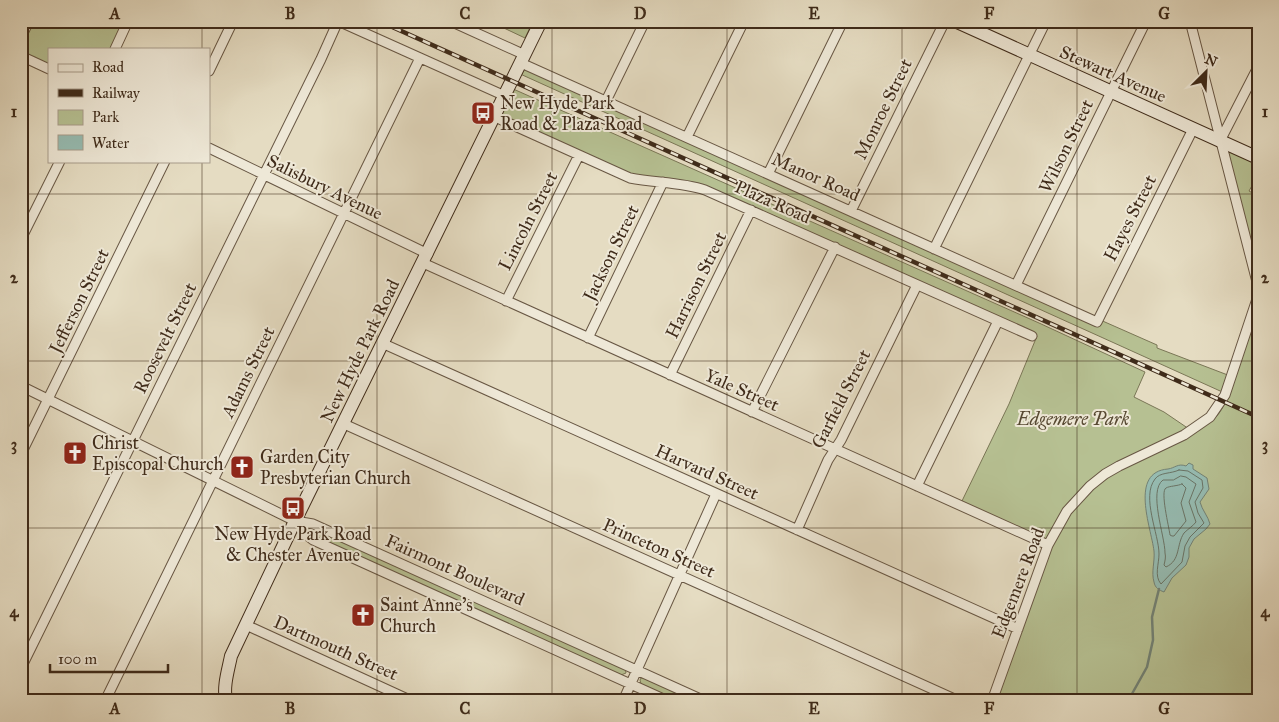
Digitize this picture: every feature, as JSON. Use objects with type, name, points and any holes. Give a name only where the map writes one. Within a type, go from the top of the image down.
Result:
[{"type":"main road","name":"New Hyde Park Road","points":[[226,701],[224,693],[231,656],[295,521],[384,344],[541,21]]},
{"type":"main road","name":"Stewart Avenue","points":[[955,21],[1258,158]]},
{"type":"street","points":[[21,37],[29,21]]},
{"type":"street","points":[[115,48],[128,21]]},
{"type":"street","points":[[210,69],[233,21]]},
{"type":"street","points":[[338,21],[505,96]]},
{"type":"street","name":"Roosevelt Street","points":[[21,668],[338,21]]},
{"type":"street","name":"Manor Road","points":[[450,21],[606,101],[1096,322]]},
{"type":"street","points":[[606,101],[645,21]]},
{"type":"street","points":[[687,137],[744,21]]},
{"type":"street","points":[[768,174],[844,21]]},
{"type":"street","name":"Monroe Street","points":[[851,211],[945,21]]},
{"type":"street","points":[[934,249],[1046,21]]},
{"type":"street","name":"Wilson Street","points":[[1016,285],[1146,21]]},
{"type":"street","points":[[1190,21],[1258,286]]},
{"type":"street","points":[[21,56],[48,70]]},
{"type":"street","name":"Adams Street","points":[[105,701],[420,58]]},
{"type":"street","points":[[1220,141],[1258,67]]},
{"type":"street","name":"Plaza Road","points":[[495,117],[630,178],[647,182],[664,182],[696,187],[1032,336]]},
{"type":"street","name":"Hayes Street","points":[[1096,322],[1193,129]]},
{"type":"street","name":"Salisbury Avenue","points":[[210,148],[344,214],[425,259]]},
{"type":"street","name":"Lincoln Street","points":[[506,301],[579,155]]},
{"type":"street","points":[[21,240],[60,162]]},
{"type":"street","name":"Jefferson Street","points":[[21,454],[165,162]]},
{"type":"street","name":"Jackson Street","points":[[588,338],[664,182]]},
{"type":"street","name":"Harrison Street","points":[[670,375],[751,210]]},
{"type":"street","points":[[752,412],[835,247]]},
{"type":"street","name":"Yale Street","points":[[425,259],[506,301],[1048,545]]},
{"type":"street","name":"Garfield Street","points":[[796,530],[828,460],[917,285]]},
{"type":"street","name":"Edgemere Road","points":[[992,701],[1048,545],[1067,511],[1090,486],[1119,466],[1184,435],[1210,417],[1225,395],[1258,296]]},
{"type":"street","points":[[917,486],[998,321]]},
{"type":"street","name":"Harvard Street","points":[[384,344],[1018,629]]},
{"type":"street","points":[[21,386],[295,521]]},
{"type":"street","name":"Princeton Street","points":[[344,424],[959,701]]},
{"type":"street","points":[[624,701],[716,494]]},
{"type":"street","name":"Fairmont Boulevard","points":[[295,521],[313,524],[705,701]]},
{"type":"street","name":"Fairmont Boulevard","points":[[295,521],[304,533],[313,540],[668,701]]},
{"type":"street","name":"Dartmouth Street","points":[[246,625],[412,701]]},
{"type":"green space","points":[[31,21],[124,21],[111,48],[48,48],[48,66],[21,53],[21,42]]},
{"type":"green space","points":[[489,21],[533,21],[525,38]]},
{"type":"green space","name":"Edgemere Park","points":[[522,65],[1157,345],[1157,348],[1233,377],[1258,300],[1258,701],[995,701],[1048,545],[961,503],[1009,404],[1037,336],[697,186],[634,178],[496,118],[511,88],[1039,323],[1145,372],[1134,397],[1164,412],[1192,431],[1215,418],[1229,395],[518,73]]},
{"type":"green space","points":[[1223,145],[1255,159],[1257,164],[1255,180],[1249,191],[1256,195],[1253,201],[1258,203],[1258,282]]},
{"type":"green space","points":[[311,527],[625,668],[626,673],[621,675],[307,533],[306,530]]},
{"type":"green space","points":[[641,678],[645,678],[696,701],[679,701],[641,684]]},
{"type":"water","points":[[1189,463],[1193,465],[1193,469],[1207,478],[1209,489],[1200,502],[1210,524],[1194,539],[1189,548],[1189,557],[1186,565],[1172,578],[1164,592],[1156,587],[1153,578],[1154,551],[1145,502],[1146,490],[1149,480],[1156,472],[1179,465],[1186,466]]},
{"type":"waterway","points":[[1128,701],[1147,667],[1153,640],[1152,617],[1159,589]]},
{"type":"railway","points":[[379,21],[1258,417]]},
{"type":"place","name":"New Hyde Park Road & Plaza Road","points":[[483,113]]},
{"type":"place","name":"Christ Episcopal Church","points":[[75,453]]},
{"type":"place","name":"Garden City Presbyterian Church","points":[[242,467]]},
{"type":"place","name":"New Hyde Park Road & Chester Avenue","points":[[293,508]]},
{"type":"place","name":"Saint Anne's Church","points":[[363,615]]}]
